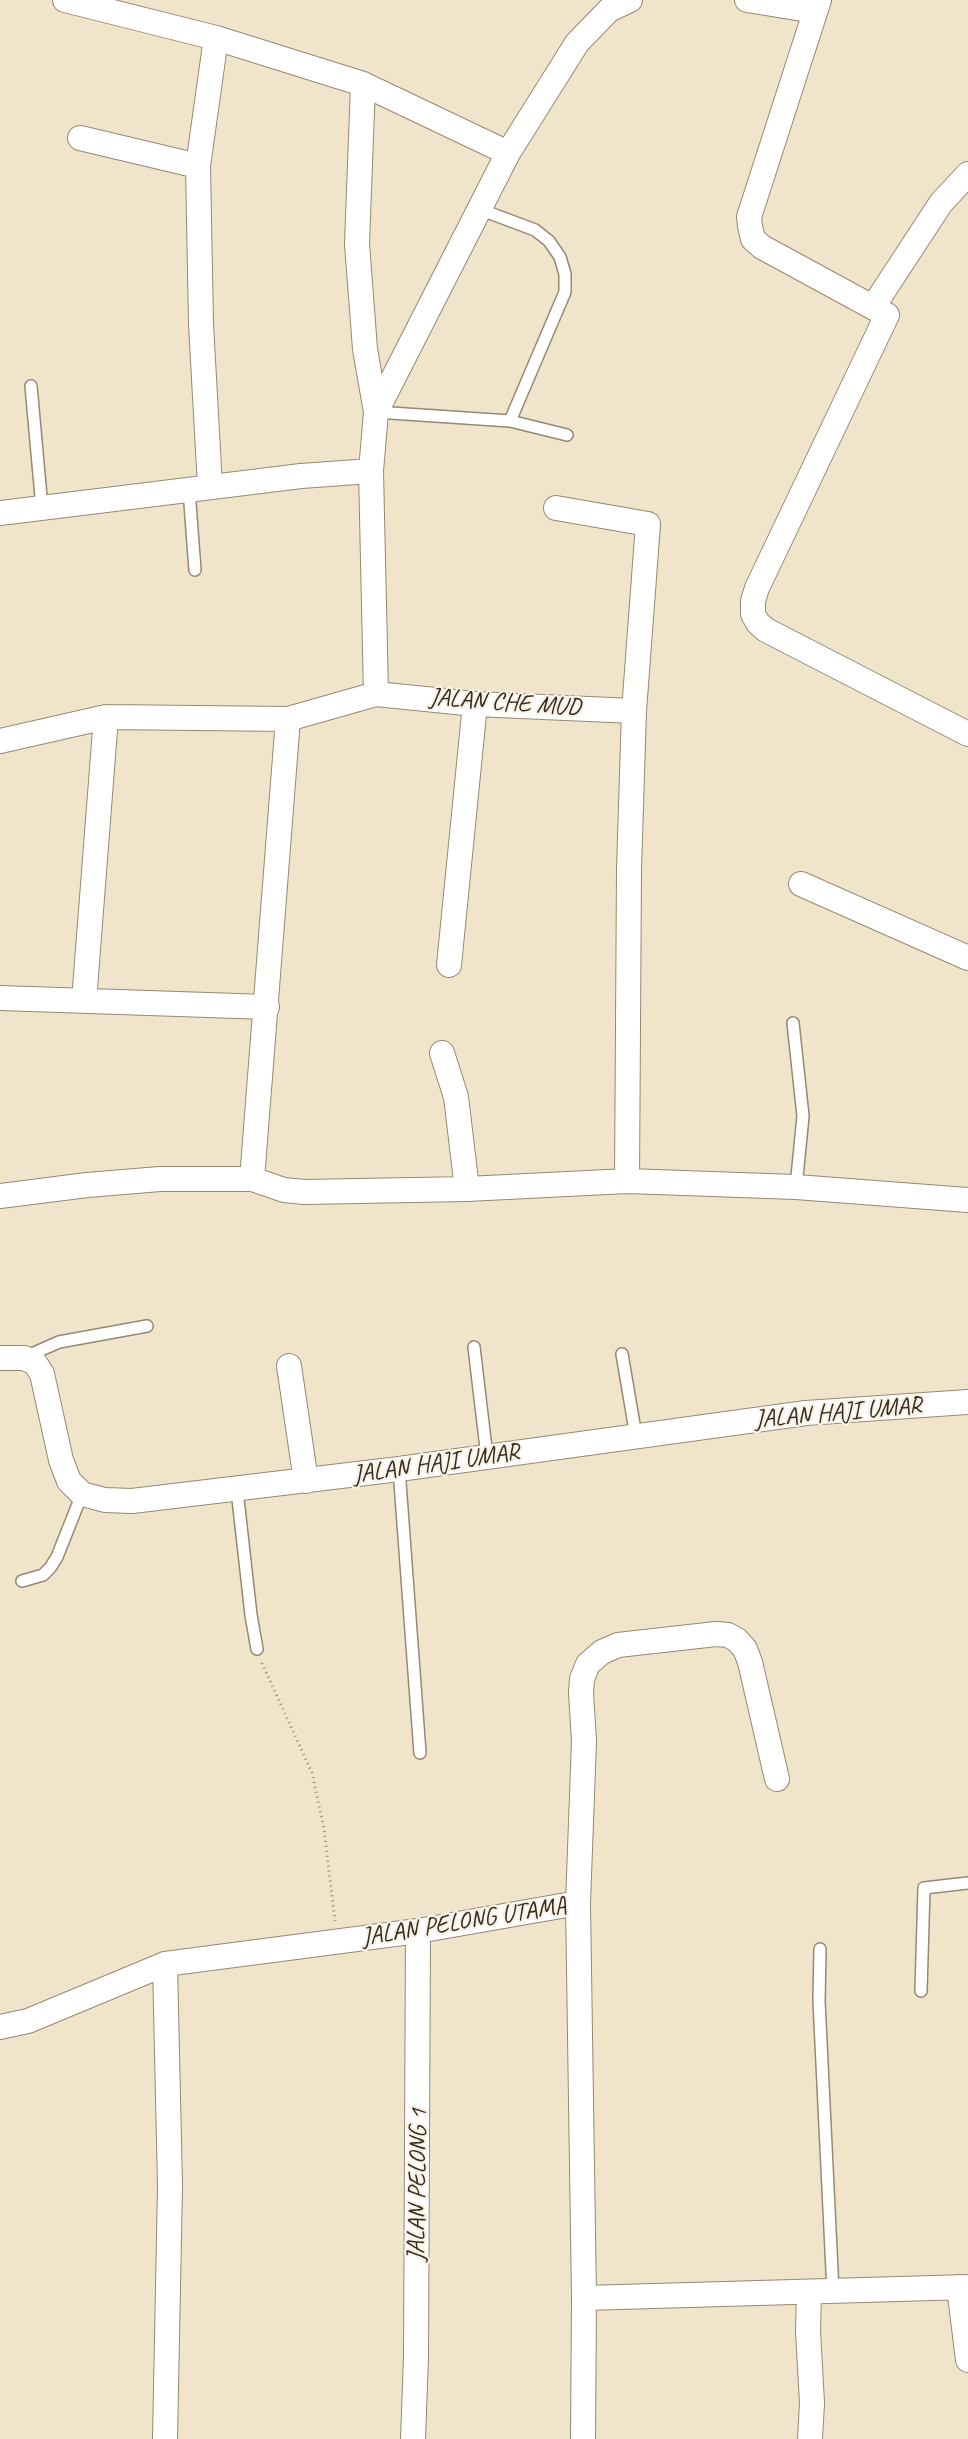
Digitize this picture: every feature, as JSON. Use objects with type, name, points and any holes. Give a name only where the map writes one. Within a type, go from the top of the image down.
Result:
[{"type":"street","points":[[65,0],[216,38],[363,84],[508,153]]},
{"type":"street","points":[[376,412],[508,153],[577,43],[609,10],[630,0]]},
{"type":"street","points":[[747,0],[817,5],[750,217],[750,226],[754,239],[762,247],[887,315],[757,588],[753,601],[753,614],[758,623],[766,630],[968,734]]},
{"type":"street","points":[[200,488],[201,324],[198,166],[216,38]]},
{"type":"street","points":[[0,741],[106,717],[288,719],[376,694],[372,471],[376,412],[365,349],[357,244],[363,84]]},
{"type":"street","points":[[80,138],[198,166]]},
{"type":"street","points":[[873,307],[941,203],[968,174]]},
{"type":"street","points":[[0,514],[301,476],[372,471]]},
{"type":"street","points":[[556,508],[648,524],[634,712],[629,870],[627,1181]]},
{"type":"street","name":"JALAN CHE MUD","points":[[376,694],[475,704],[634,712]]},
{"type":"street","points":[[448,966],[475,704]]},
{"type":"street","points":[[84,1001],[106,717]]},
{"type":"street","points":[[252,1178],[267,1007],[288,719]]},
{"type":"street","points":[[801,884],[968,958]]},
{"type":"street","points":[[0,998],[267,1007]]},
{"type":"street","points":[[442,1053],[456,1097],[467,1189]]},
{"type":"street","points":[[0,1196],[87,1185],[160,1179],[252,1178],[284,1190],[304,1192],[467,1189],[627,1181],[796,1187],[968,1200]]},
{"type":"street","points":[[0,1358],[24,1358],[35,1363],[42,1374],[61,1460],[69,1481],[82,1494]]},
{"type":"street","points":[[289,1366],[306,1481]]},
{"type":"street","name":"JALAN HAJI UMAR","points":[[82,1494],[105,1500],[132,1501],[399,1470],[806,1413],[968,1402]]},
{"type":"street","points":[[578,1903],[584,1741],[582,1679],[588,1664],[602,1652],[618,1645],[716,1634],[728,1634],[737,1640],[745,1649],[750,1662],[777,1779]]},
{"type":"street","name":"JALAN PELONG UTAMA","points":[[0,2027],[28,2021],[166,1964],[418,1931],[578,1903],[584,2298]]},
{"type":"street","name":"JALAN PELONG 1","points":[[413,2439],[417,2338],[418,1931]]},
{"type":"street","points":[[165,2439],[170,2186],[166,1964]]},
{"type":"street","points":[[584,2439],[584,2298],[809,2293],[964,2287],[968,2360]]},
{"type":"street","points":[[809,2293],[808,2331],[812,2403],[810,2439]]},
{"type":"lane","points":[[479,209],[535,230],[549,241],[560,257],[565,274],[565,292],[510,421]]},
{"type":"lane","points":[[31,386],[42,508]]},
{"type":"lane","points":[[376,412],[510,421],[567,435]]},
{"type":"lane","points":[[195,570],[200,488]]},
{"type":"lane","points":[[793,1023],[802,1088],[803,1116],[796,1187]]},
{"type":"lane","points":[[24,1358],[59,1342],[147,1326]]},
{"type":"lane","points":[[474,1347],[487,1457]]},
{"type":"lane","points":[[622,1354],[636,1436]]},
{"type":"lane","points":[[399,1470],[420,1753]]},
{"type":"lane","points":[[237,1490],[251,1614],[257,1649]]},
{"type":"lane","points":[[22,1581],[43,1575],[50,1568],[57,1556],[82,1494]]},
{"type":"lane","points":[[921,1991],[924,1888],[968,1883]]},
{"type":"lane","points":[[820,1949],[820,2001],[833,2292]]},
{"type":"path","points":[[257,1649],[270,1683],[312,1773],[324,1829],[337,1942]]}]
